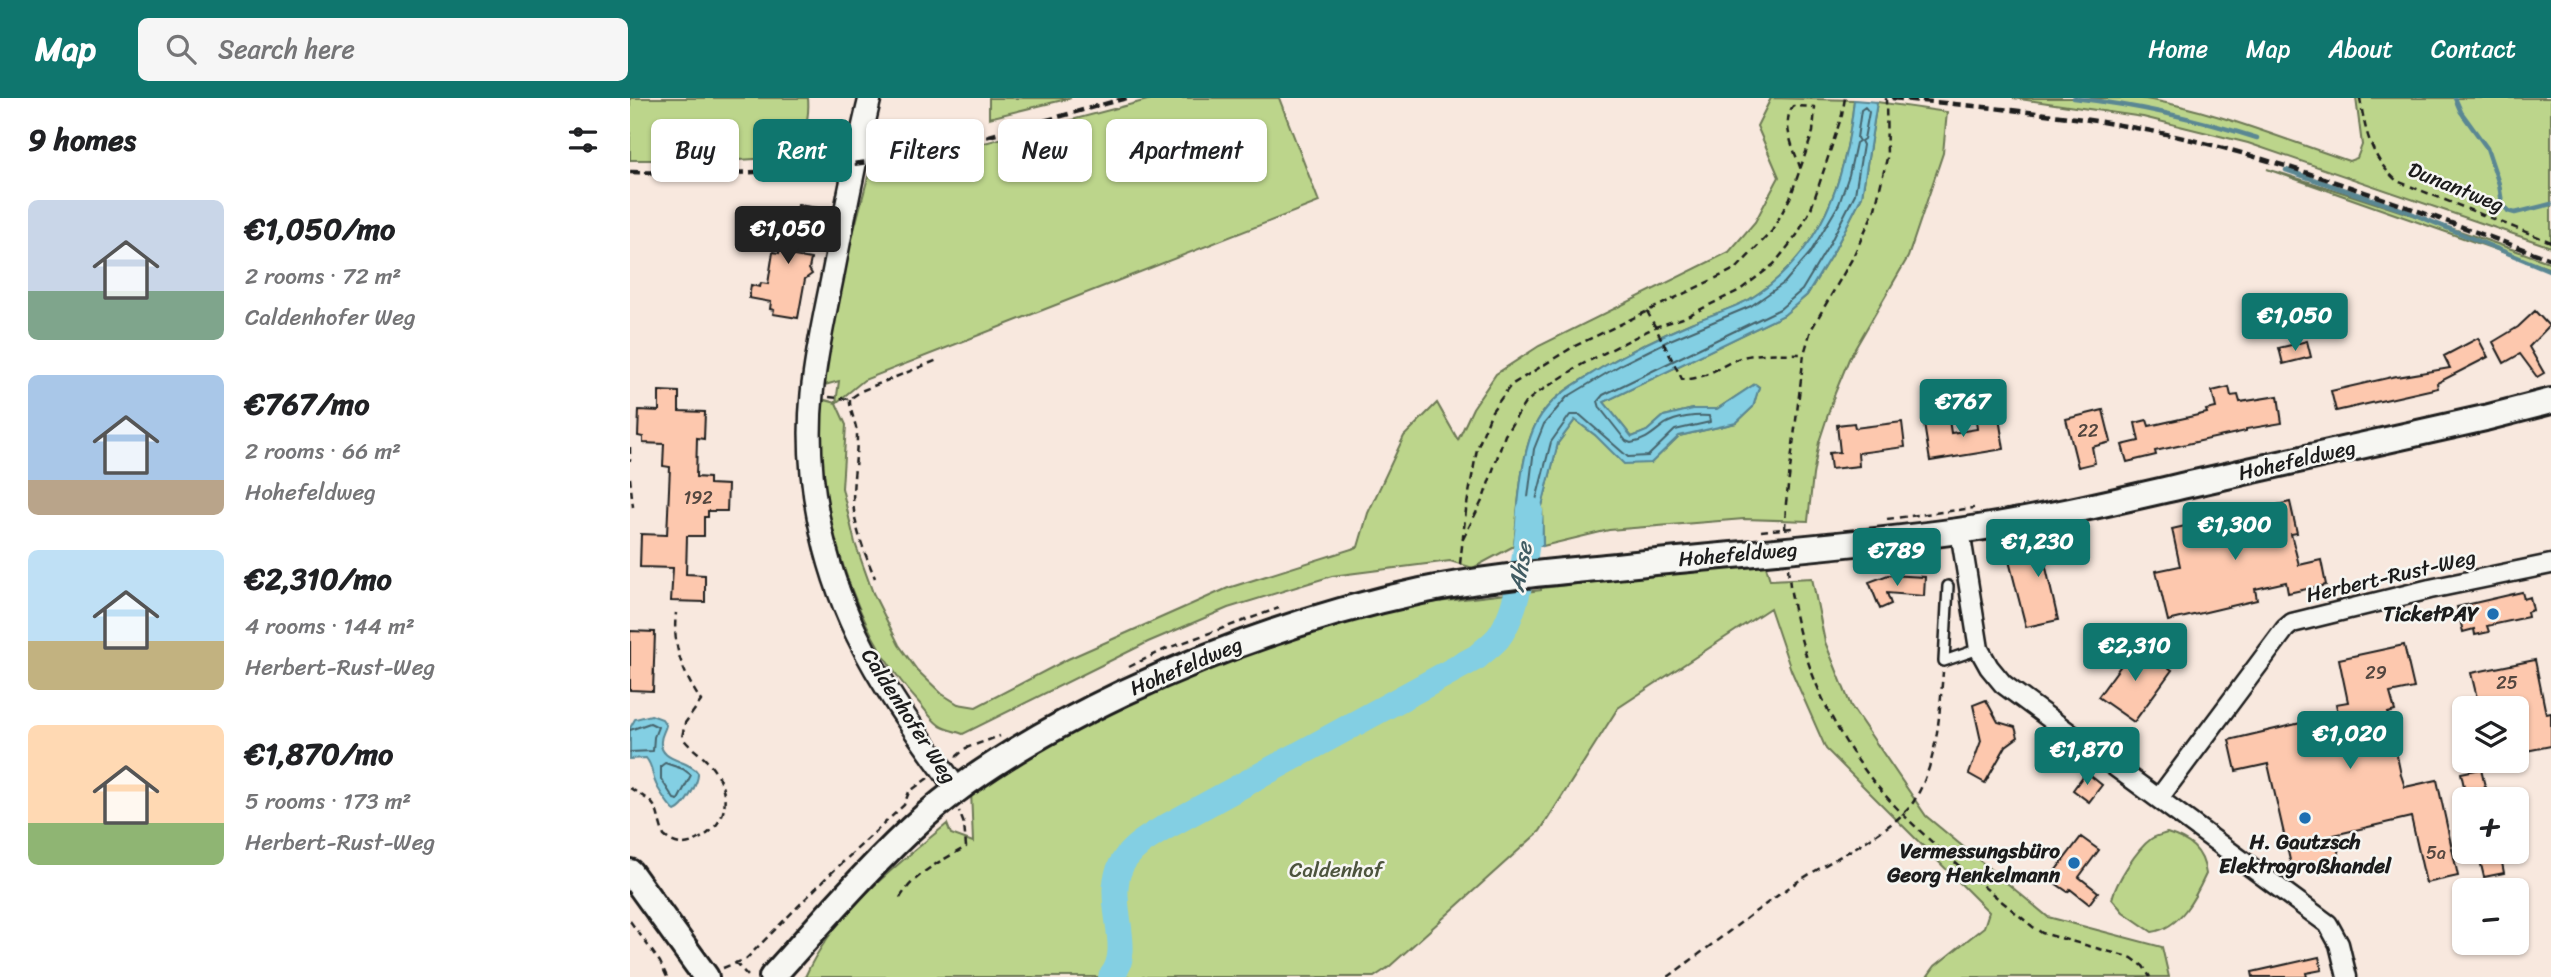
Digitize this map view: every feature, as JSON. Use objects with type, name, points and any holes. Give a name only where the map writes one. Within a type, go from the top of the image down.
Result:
[{"type":"main road","name":"Hohefeldweg","points":[[953,794],[1045,733],[1175,668],[1301,622],[1425,590],[1786,539],[1960,531],[2078,510],[2551,401]]},
{"type":"main road","name":"Caldenhofer Weg","points":[[772,977],[872,867],[928,813],[953,794]]},
{"type":"main road","points":[[630,872],[706,977]]},
{"type":"main road","points":[[666,922],[683,977]]},
{"type":"main road","points":[[793,977],[803,944]]},
{"type":"street","name":"Caldenhofer Weg","points":[[870,98],[854,164],[816,361],[810,455],[813,486],[837,587],[868,657],[890,694],[942,768],[953,794]]},
{"type":"street","points":[[1960,531],[1979,649],[2003,684],[2328,925],[2339,944],[2347,977]]},
{"type":"street","name":"Herbert-Rust-Weg","points":[[2159,798],[2292,623],[2430,589],[2551,564]]},
{"type":"lane","points":[[1948,586],[1944,661],[1979,649]]},
{"type":"path","points":[[1461,543],[1483,499],[1505,435],[1525,403],[1581,365],[1655,327],[1682,318],[1740,290],[1774,264],[1797,235],[1811,209],[1842,116],[1845,98]]},
{"type":"path","points":[[1886,98],[1887,158],[1875,209],[1852,259],[1811,330],[1804,354],[1786,503],[1790,589],[1801,642],[1834,721],[1853,753],[1903,814],[2042,933],[2132,958],[2143,965],[2150,977]]},
{"type":"path","name":"Dunantweg","points":[[2360,98],[2372,153],[2383,169],[2397,181],[2551,242]]},
{"type":"path","points":[[1467,584],[1461,543],[1477,449],[1492,411],[1511,385],[1573,347],[1737,268],[1772,231],[1790,198],[1801,170],[1813,132],[1815,107],[1793,106],[1787,113],[1789,133],[1801,170]]},
{"type":"path","points":[[1647,311],[1682,379],[1689,380],[1748,356],[1804,354]]},
{"type":"path","points":[[812,395],[850,399],[861,391],[940,359]]},
{"type":"path","points":[[850,399],[849,404],[856,417],[857,436],[854,512],[860,541],[875,578]]},
{"type":"path","points":[[630,447],[630,461]]},
{"type":"path","points":[[630,478],[633,507]]},
{"type":"path","points":[[1877,520],[1983,506]]},
{"type":"path","points":[[1786,539],[1799,528]]},
{"type":"path","points":[[1758,532],[1786,539]]},
{"type":"path","points":[[630,788],[657,807],[664,836],[679,845],[688,844],[713,829],[721,820],[724,810],[723,789],[719,777],[708,762],[682,737],[685,723],[701,701],[685,676],[675,646],[673,632],[676,613]]},
{"type":"path","points":[[1668,977],[1797,883],[1903,814],[1918,794],[1931,764],[1937,740],[1944,661]]},
{"type":"path","points":[[718,977],[725,966],[746,959],[827,877],[904,806],[909,792],[942,768]]},
{"type":"path","points":[[900,898],[908,885],[925,871],[965,847],[964,824],[953,794]]},
{"type":"path","points":[[630,921],[660,962],[667,977]]},
{"type":"path","points":[[736,962],[749,977]]},
{"type":"green space","points":[[630,98],[808,98],[807,119],[753,119],[753,159],[739,160],[739,119],[651,119],[651,160],[630,160]]},
{"type":"green space","points":[[989,98],[1071,98],[989,118]]},
{"type":"green space","points":[[1155,98],[1279,98],[1319,202],[864,380],[836,403],[839,381],[821,386],[835,302],[867,182],[984,182],[984,143],[998,139],[998,182],[1092,182],[1092,119],[1075,119]]},
{"type":"green space","points":[[1771,98],[1854,100],[1837,186],[1826,213],[1796,260],[1775,281],[1750,299],[1657,338],[1601,368],[1565,391],[1543,413],[1531,435],[1523,465],[1514,546],[1473,568],[1450,561],[1332,576],[1228,608],[1148,642],[963,734],[936,723],[900,679],[881,651],[851,589],[832,524],[820,443],[819,420],[822,406],[825,400],[836,403],[846,425],[842,488],[855,543],[873,593],[899,645],[917,670],[942,694],[958,704],[976,707],[1068,659],[1228,588],[1358,547],[1368,513],[1404,436],[1437,403],[1458,440],[1473,408],[1496,374],[1539,346],[1729,252],[1755,222],[1779,177],[1757,126]]},
{"type":"green space","points":[[2013,98],[2140,98],[2167,103],[2245,125],[2349,161],[2357,158],[2362,145],[2356,98],[2551,98],[2551,247],[2248,143],[2143,117]]},
{"type":"green space","points":[[1877,102],[1947,112],[1943,153],[1908,257],[1849,359],[1835,393],[1819,442],[1808,521],[1744,519],[1609,530],[1543,546],[1542,506],[1558,443],[1575,420],[1595,435],[1651,463],[1679,436],[1736,423],[1753,407],[1759,387],[1755,384],[1717,409],[1693,409],[1664,416],[1647,431],[1632,437],[1604,402],[1784,315],[1807,295],[1835,249],[1862,196]]},
{"type":"green space","points":[[2267,169],[2516,250],[2551,263],[2551,269]]},
{"type":"green space","name":"Caldenhof","points":[[1765,563],[1770,580],[1812,578],[1825,642],[1851,706],[1926,816],[2048,917],[2162,947],[2169,977],[1927,977],[1935,966],[1984,927],[1989,912],[1826,749],[1791,670],[1770,608],[1618,708],[1540,831],[1389,967],[1374,977],[805,977],[817,954],[848,912],[886,875],[947,824],[951,834],[973,842],[971,790],[1144,689],[1278,634],[1394,607]]},
{"type":"green space","points":[[2167,833],[2194,847],[2202,858],[2206,874],[2185,911],[2171,925],[2152,932],[2123,912],[2112,899],[2122,875],[2145,844]]},
{"type":"water","points":[[1854,100],[1877,102],[1862,196],[1835,249],[1807,295],[1784,315],[1604,402],[1632,437],[1647,431],[1664,416],[1693,409],[1717,409],[1755,384],[1759,387],[1753,407],[1736,423],[1679,436],[1651,463],[1624,464],[1595,435],[1575,420],[1558,443],[1542,506],[1543,546],[1514,546],[1523,465],[1531,435],[1543,413],[1565,391],[1601,368],[1657,338],[1750,299],[1775,281],[1796,260],[1826,213],[1837,186]]},
{"type":"water","points":[[651,715],[662,719],[666,725],[661,741],[665,753],[694,768],[698,773],[690,795],[675,811],[657,786],[646,758],[630,759],[630,728],[635,719]]},
{"type":"building","points":[[798,205],[819,208],[816,229],[812,228],[811,232],[799,230],[794,256],[811,259],[809,269],[812,274],[805,279],[798,318],[773,314],[774,310],[770,309],[771,302],[749,298],[751,285],[760,287],[761,283],[768,284],[773,252],[779,253],[785,225],[775,224],[777,212],[796,215]]},
{"type":"building","points":[[2535,311],[2549,326],[2529,347],[2544,373],[2537,377],[2520,354],[2504,363],[2493,342],[2518,327]]},
{"type":"building","points":[[2478,338],[2488,357],[2437,383],[2438,388],[2336,411],[2331,391],[2396,376],[2450,368],[2444,356]]},
{"type":"building","points":[[2307,341],[2311,357],[2283,364],[2279,348]]},
{"type":"building","points":[[2229,387],[2231,396],[2238,395],[2240,402],[2278,396],[2282,423],[2155,451],[2156,455],[2127,462],[2122,445],[2139,441],[2135,423],[2147,420],[2149,426],[2207,413],[2206,410],[2216,408],[2212,391]]},
{"type":"building","points":[[659,391],[679,392],[679,411],[705,412],[704,439],[697,438],[696,477],[709,478],[709,484],[728,485],[727,511],[708,511],[708,517],[704,517],[704,536],[687,536],[686,574],[705,575],[705,602],[671,601],[673,568],[640,567],[641,534],[667,535],[670,467],[663,466],[664,444],[643,443],[643,437],[638,436],[639,410],[659,411]]},
{"type":"building","points":[[2103,410],[2111,442],[2092,447],[2095,463],[2078,467],[2066,419]]},
{"type":"building","points":[[1999,418],[2004,449],[1930,461],[1924,424],[1949,420],[1951,433],[1977,429],[1976,421]]},
{"type":"building","points":[[1902,422],[1905,447],[1858,453],[1859,466],[1831,469],[1829,453],[1840,452],[1837,425],[1854,423],[1855,428]]},
{"type":"building","points":[[2290,502],[2297,533],[2291,534],[2299,565],[2321,560],[2326,585],[2288,593],[2286,582],[2255,589],[2257,600],[2168,621],[2156,571],[2180,566],[2172,529]]},
{"type":"building","points":[[2074,538],[2078,556],[2045,563],[2058,620],[2026,627],[2007,553]]},
{"type":"building","points":[[1888,575],[1925,577],[1924,596],[1887,593],[1891,604],[1880,609],[1869,582]]},
{"type":"building","name":"TicketPAY","points":[[2522,592],[2524,599],[2530,597],[2533,610],[2527,612],[2528,617],[2487,626],[2489,632],[2475,635],[2474,629],[2463,632],[2457,607]]},
{"type":"building","points":[[630,631],[655,632],[653,691],[630,690]]},
{"type":"building","points":[[2136,645],[2172,670],[2134,722],[2098,697]]},
{"type":"building","points":[[2404,645],[2414,688],[2390,693],[2395,711],[2388,713],[2401,775],[2405,787],[2437,780],[2452,849],[2452,864],[2455,864],[2458,876],[2426,883],[2411,817],[2334,835],[2340,858],[2292,869],[2268,764],[2236,771],[2229,740],[2305,722],[2307,731],[2340,723],[2336,704],[2348,702],[2339,659]]},
{"type":"building","points":[[2535,660],[2546,714],[2551,713],[2551,746],[2529,750],[2529,696],[2477,696],[2471,673]]},
{"type":"building","points":[[1986,700],[1998,722],[2015,727],[2018,737],[2006,746],[1985,783],[1969,774],[1981,741],[1973,705]]},
{"type":"building","points":[[2086,772],[2102,785],[2089,802],[2073,790]]},
{"type":"building","points":[[2461,773],[2482,773],[2485,787],[2464,787]]},
{"type":"building","points":[[2081,837],[2099,850],[2079,877],[2098,892],[2089,904],[2070,889],[2068,892],[2049,879]]},
{"type":"building","points":[[2481,864],[2502,864],[2504,873],[2484,877]]},
{"type":"building","points":[[2319,957],[2322,970],[2306,973],[2307,977],[2253,977],[2252,972]]},
{"type":"waterway","points":[[2074,98],[2167,114],[2257,138]]},
{"type":"waterway","points":[[2455,98],[2461,112],[2487,148],[2499,184],[2502,203],[2508,211],[2515,213],[2551,204]]},
{"type":"waterway","points":[[2286,170],[2406,211],[2551,271]]},
{"type":"waterway","name":"Ahse","points":[[1111,977],[1118,965],[1120,951],[1116,904],[1118,873],[1129,854],[1164,828],[1477,657],[1498,638],[1512,611],[1525,558],[1530,510]]},
{"type":"railway","points":[[630,172],[797,170],[888,159],[991,136],[1127,98]]},
{"type":"railway","points":[[1892,98],[2081,119],[2192,140],[2283,165],[2551,259]]},
{"type":"place","name":"TicketPAY","points":[[2493,614]]},
{"type":"place","name":"H. Gautzsch Elektrogroßhandel","points":[[2305,818]]},
{"type":"place","name":"Vermessungsbüro Georg Henkelmann","points":[[2074,863]]}]
